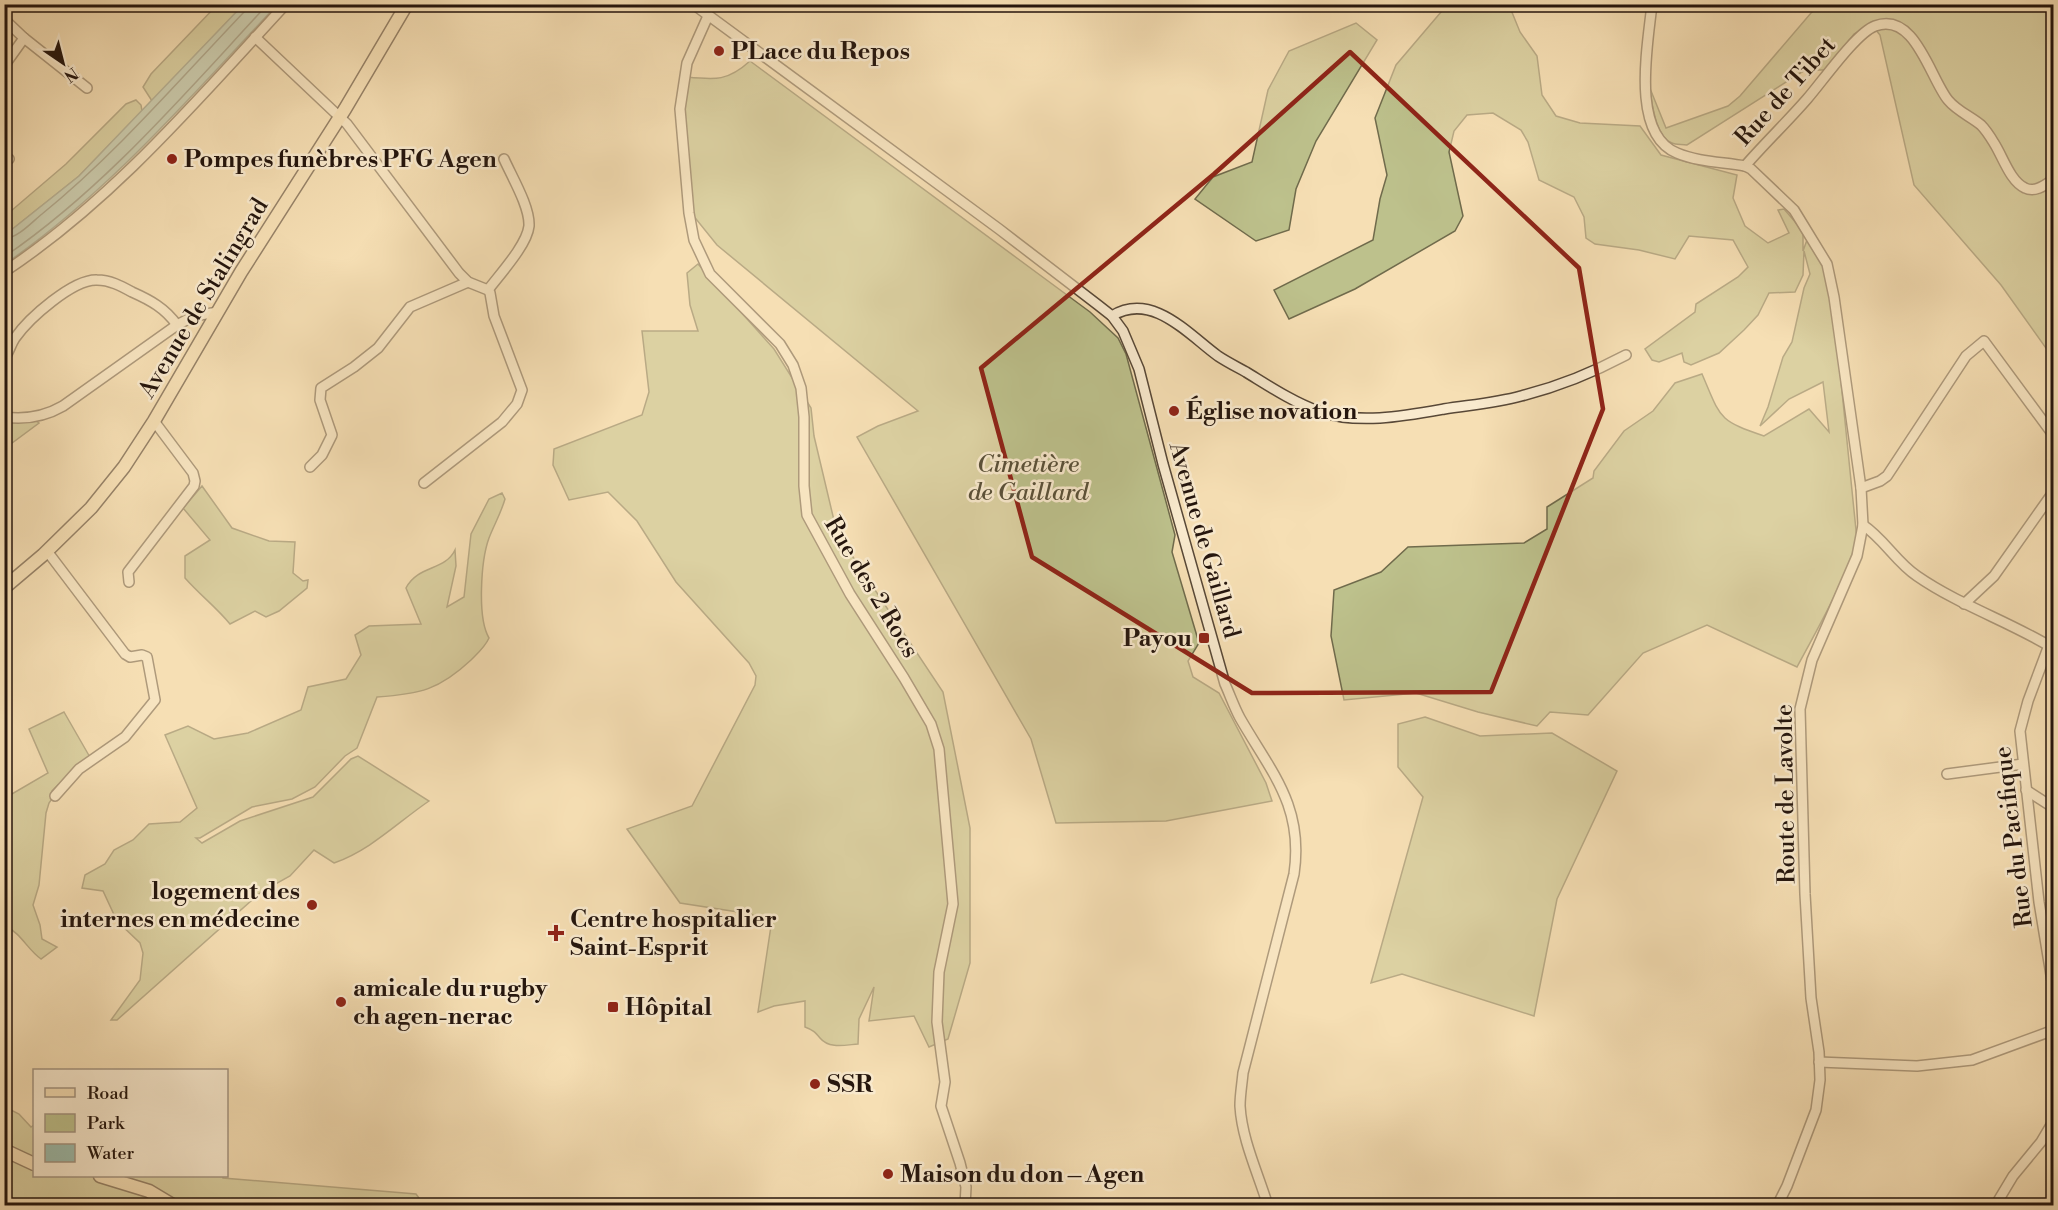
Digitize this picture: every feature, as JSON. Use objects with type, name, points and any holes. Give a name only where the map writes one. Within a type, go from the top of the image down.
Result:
[{"type":"main road","name":"Avenue de Stalingrad","points":[[4,588],[47,551],[91,508],[124,467],[407,4]]},
{"type":"main road","points":[[4,1150],[33,1164]]},
{"type":"main road","points":[[103,1177],[149,1191],[174,1206]]},
{"type":"street","points":[[4,272],[72,223],[118,182],[286,4]]},
{"type":"street","points":[[1652,4],[1645,89],[1649,112],[1657,136],[1662,144],[1677,153],[1745,166]]},
{"type":"street","name":"Avenue de Gaillard","points":[[698,6],[708,16],[999,229],[1112,316],[1124,331],[1139,369],[1225,684],[1239,716],[1286,795],[1297,840],[1294,874],[1243,1073],[1240,1106],[1246,1138],[1268,1206]]},
{"type":"street","name":"Rue des 2 Rocs","points":[[708,16],[687,63],[680,109],[689,213],[694,240],[710,274],[780,344],[793,365],[802,396],[804,501],[807,515],[850,594],[931,724],[939,749],[953,904],[939,972],[937,1023],[945,1082],[941,1106],[966,1187],[965,1206]]},
{"type":"street","points":[[4,19],[24,38],[87,88]]},
{"type":"street","name":"Rue de Tibet","points":[[1745,166],[1802,105],[1860,36],[1872,27],[1890,23],[1899,27],[1913,40],[1948,100],[1961,113],[1982,126],[2018,184],[2026,189],[2036,189],[2054,179]]},
{"type":"street","points":[[255,37],[340,116],[468,282],[488,290],[491,296],[494,316],[522,390],[516,404],[502,423],[424,483]]},
{"type":"street","points":[[4,66],[24,38]]},
{"type":"street","points":[[488,290],[523,242],[528,227],[525,208],[504,159]]},
{"type":"street","name":"Route de Lavolte","points":[[1745,166],[1794,210],[1827,264],[1834,297],[1861,488],[1863,525],[1857,556],[1812,660],[1800,708],[1811,998],[1820,1080],[1816,1110],[1777,1206]]},
{"type":"street","points":[[4,358],[16,337],[44,308],[83,282],[91,280],[108,281],[143,297],[162,308],[180,323],[198,320],[210,325]]},
{"type":"street","points":[[310,467],[322,455],[332,435],[320,400],[321,388],[365,359],[384,342],[410,307],[468,282]]},
{"type":"street","points":[[1112,316],[1121,311],[1133,309],[1163,315],[1184,328],[1220,358],[1279,392],[1320,412],[1361,418],[1402,416],[1520,397],[1610,364],[1626,355]]},
{"type":"street","points":[[4,417],[17,418],[48,414],[63,406],[180,323],[194,316],[218,312]]},
{"type":"street","points":[[4,340],[16,337]]},
{"type":"street","points":[[1861,488],[1887,476],[1966,356],[1984,341],[2054,436]]},
{"type":"street","points":[[129,582],[128,572],[194,486],[195,481],[193,473],[154,421]]},
{"type":"street","points":[[1964,604],[1994,576],[2054,490]]},
{"type":"street","points":[[1863,525],[1907,569],[1950,598],[2010,624],[2051,647]]},
{"type":"street","points":[[1860,543],[1868,540],[1882,543]]},
{"type":"street","points":[[47,551],[125,654],[130,657],[142,655],[147,657],[155,700],[125,737],[79,769],[55,796]]},
{"type":"street","name":"Rue du Pacifique","points":[[2051,647],[2028,701],[2020,732],[2039,902],[2054,993]]},
{"type":"street","points":[[1947,774],[2024,764]]},
{"type":"street","points":[[2026,790],[2054,808]]},
{"type":"street","points":[[1819,1062],[1871,1066],[1917,1066],[1971,1060],[2054,1030]]},
{"type":"street","points":[[1995,1206],[2013,1176],[2041,1142],[2054,1120]]},
{"type":"highlighted area","points":[[1350,52],[1579,268],[1603,409],[1491,692],[1252,693],[1032,557],[981,368],[1214,174]]},
{"type":"green space","points":[[217,5],[243,5],[152,101],[143,87],[151,74]]},
{"type":"green space","points":[[1447,5],[1509,5],[1520,32],[1537,56],[1542,95],[1556,116],[1580,123],[1640,126],[1661,155],[1737,175],[1733,198],[1745,226],[1768,243],[1789,233],[1778,210],[1784,209],[1803,231],[1803,251],[1807,240],[1825,269],[1836,332],[1857,540],[1838,589],[1797,667],[1707,625],[1643,653],[1588,715],[1550,712],[1537,726],[1478,712],[1416,693],[1344,700],[1331,636],[1334,590],[1381,572],[1408,547],[1524,543],[1547,529],[1547,507],[1593,478],[1594,471],[1624,431],[1653,411],[1675,383],[1702,374],[1723,416],[1737,426],[1764,436],[1809,409],[1829,432],[1823,382],[1789,399],[1760,426],[1783,357],[1792,342],[1804,288],[1810,274],[1804,251],[1803,275],[1795,292],[1769,293],[1758,315],[1719,353],[1691,365],[1684,362],[1682,353],[1659,362],[1652,360],[1645,349],[1695,312],[1696,304],[1738,277],[1748,267],[1733,240],[1689,236],[1675,259],[1639,250],[1595,244],[1586,238],[1584,217],[1574,197],[1539,180],[1528,142],[1521,130],[1493,113],[1467,115],[1454,131],[1449,152],[1463,216],[1455,231],[1355,289],[1289,319],[1274,290],[1373,240],[1387,175],[1375,118],[1396,65]]},
{"type":"green space","points":[[1821,5],[2053,5],[2053,358],[2001,285],[1914,185],[1880,35],[1871,24],[1854,34],[1826,70],[1805,70],[1687,145],[1672,143],[1662,134],[1655,118],[1649,86],[1666,128],[1728,106],[1740,96],[1811,13]]},
{"type":"green space","points":[[1356,23],[1377,40],[1316,141],[1296,189],[1289,230],[1256,241],[1195,199],[1213,177],[1252,162],[1268,90],[1289,51]]},
{"type":"green space","name":"Cimetière de Gaillard","points":[[750,61],[1090,312],[1118,338],[1126,354],[1175,535],[1172,552],[1199,643],[1188,661],[1193,677],[1219,693],[1266,783],[1272,801],[1166,821],[1056,823],[1031,739],[857,437],[878,426],[918,411],[717,245],[692,214],[684,115],[687,77],[721,78],[742,68]]},
{"type":"green space","points":[[136,100],[141,105],[142,111],[79,176],[5,235],[4,217],[66,164],[126,104]]},
{"type":"green space","points":[[698,264],[774,349],[811,408],[814,436],[837,533],[943,692],[970,828],[970,963],[948,1039],[929,1047],[914,1016],[869,1021],[874,987],[859,1019],[858,1044],[838,1046],[828,1044],[814,1031],[805,1027],[805,1001],[774,1006],[758,1012],[771,926],[751,914],[680,903],[627,829],[692,806],[755,685],[756,676],[749,663],[676,582],[637,521],[608,492],[569,500],[553,465],[554,449],[642,415],[649,392],[642,331],[698,331],[690,305],[687,273]]},
{"type":"green space","points":[[5,420],[36,421],[39,423],[4,449]]},
{"type":"green space","points":[[202,486],[232,528],[269,541],[295,542],[293,573],[303,581],[308,580],[307,588],[279,611],[266,617],[255,611],[230,624],[185,578],[185,556],[210,540],[183,508]]},
{"type":"green space","points":[[502,493],[505,499],[489,538],[484,560],[482,603],[485,629],[489,638],[481,650],[460,670],[428,689],[377,697],[357,748],[345,756],[315,787],[292,799],[252,807],[200,838],[196,838],[202,843],[240,821],[313,797],[351,759],[358,756],[429,801],[360,851],[334,863],[314,850],[290,876],[261,892],[117,1020],[111,1020],[140,980],[143,953],[140,943],[117,921],[103,891],[82,888],[85,875],[105,864],[114,850],[133,840],[149,824],[180,822],[197,808],[165,735],[188,726],[214,739],[248,733],[301,710],[308,687],[346,679],[361,655],[355,635],[369,626],[421,624],[406,588],[417,575],[445,562],[455,550],[456,566],[447,607],[464,597],[471,534],[489,499]]},
{"type":"green space","points":[[64,712],[91,759],[52,791],[54,796],[46,813],[39,885],[33,905],[42,939],[57,947],[41,959],[11,929],[5,926],[5,798],[48,773],[29,729]]},
{"type":"green space","points":[[1425,717],[1480,736],[1552,733],[1617,771],[1557,899],[1534,1016],[1402,974],[1371,983],[1423,797],[1398,767],[1398,724]]},
{"type":"green space","points":[[5,1107],[19,1114],[31,1127],[33,1126],[33,1177],[223,1177],[416,1194],[419,1198],[413,1206],[5,1206]]},
{"type":"water","points":[[243,5],[277,5],[114,175],[43,236],[5,264],[5,235],[79,176]]},
{"type":"place","name":"PLace du Repos","points":[[719,51]]},
{"type":"place","name":"Pompes funèbres PFG Agen","points":[[172,159]]},
{"type":"place","name":"Église novation","points":[[1174,411]]},
{"type":"place","name":"Payou","points":[[1204,638]]},
{"type":"place","name":"logement des internes en médecine","points":[[312,905]]},
{"type":"place","name":"Centre hospitalier Saint-Esprit","points":[[556,933]]},
{"type":"place","name":"amicale du rugby ch agen-nerac","points":[[341,1002]]},
{"type":"place","name":"Hôpital","points":[[613,1007]]},
{"type":"place","name":"SSR","points":[[815,1084]]},
{"type":"place","name":"Maison du don – Agen","points":[[888,1174]]}]
